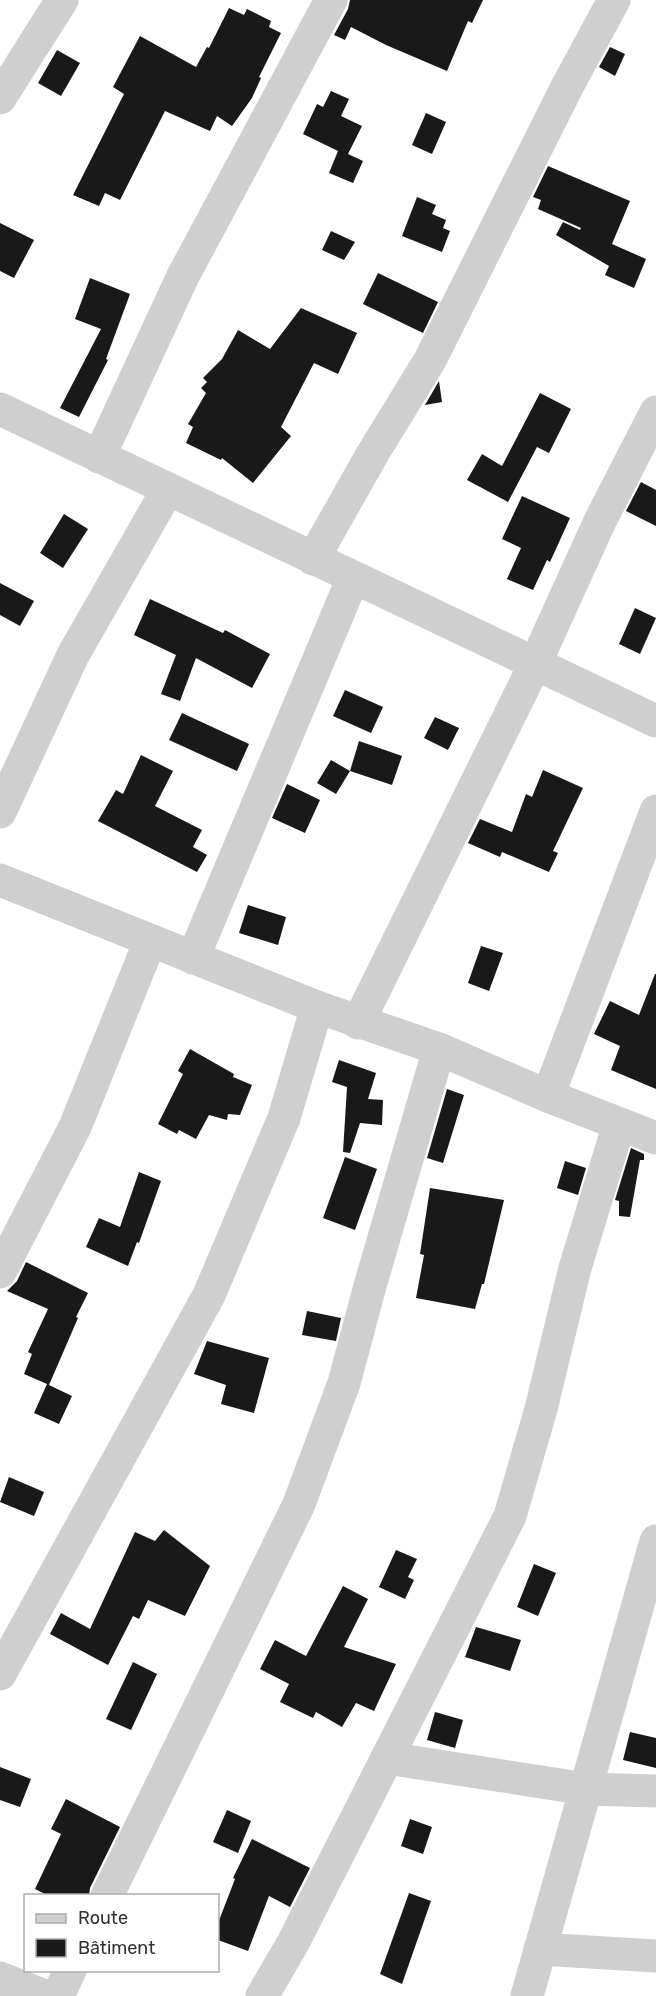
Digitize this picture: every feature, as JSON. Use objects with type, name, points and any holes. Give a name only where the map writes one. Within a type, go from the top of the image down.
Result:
[{"type":"street","points":[[0,98],[62,0]]},
{"type":"street","points":[[99,457],[183,276],[331,0]]},
{"type":"street","points":[[313,559],[373,453],[430,360],[568,85],[614,0]]},
{"type":"street","points":[[358,1023],[535,664],[600,521],[656,412]]},
{"type":"street","points":[[3,418],[99,457],[250,527],[656,721]]},
{"type":"street","points":[[0,812],[73,655],[168,489]]},
{"type":"street","points":[[193,958],[353,578]]},
{"type":"street","points":[[548,1096],[656,811]]},
{"type":"street","points":[[0,880],[358,1023],[439,1049],[548,1096],[656,1138]]},
{"type":"street","points":[[0,1272],[75,1127],[150,941]]},
{"type":"street","points":[[0,1674],[209,1295],[284,1118],[317,1007]]},
{"type":"street","points":[[108,1894],[298,1504],[344,1383],[439,1049]]},
{"type":"street","points":[[262,1996],[293,1943],[510,1516],[542,1409],[575,1268],[619,1124]]},
{"type":"street","points":[[527,1996],[586,1789],[651,1575],[656,1541]]},
{"type":"street","points":[[387,1758],[586,1789],[656,1791]]},
{"type":"street","points":[[540,1949],[656,1956]]},
{"type":"street","points":[[58,1996],[70,1972]]},
{"type":"street","points":[[0,1978],[45,1996]]},
{"type":"building","points":[[350,0],[483,0],[472,23],[468,21],[447,71],[351,27],[345,40],[334,35],[348,9]]},
{"type":"building","points":[[229,8],[244,15],[247,9],[271,21],[269,27],[281,33],[259,77],[261,78],[252,98],[232,126],[217,116],[210,131],[165,111],[120,200],[105,193],[99,206],[73,195],[124,94],[113,87],[140,36],[196,67],[207,47],[209,48]]},
{"type":"building","points":[[610,47],[625,54],[615,76],[599,67]]},
{"type":"building","points":[[57,50],[80,63],[61,96],[38,83]]},
{"type":"building","points":[[331,91],[349,99],[341,116],[362,126],[348,154],[363,161],[353,183],[329,173],[338,151],[303,134],[317,104],[323,107]]},
{"type":"building","points":[[426,113],[446,122],[432,154],[412,145]]},
{"type":"building","points":[[548,166],[630,201],[612,244],[646,259],[634,288],[605,275],[609,266],[556,235],[563,222],[580,230],[581,228],[538,209],[541,200],[533,197]]},
{"type":"building","points":[[417,197],[436,205],[432,214],[446,220],[443,228],[450,231],[442,252],[402,236]]},
{"type":"building","points":[[0,223],[34,240],[14,278],[0,271]]},
{"type":"building","points":[[331,231],[355,242],[344,260],[322,250]]},
{"type":"building","points":[[378,273],[438,302],[423,333],[363,304]]},
{"type":"building","points":[[90,278],[130,294],[106,359],[108,360],[79,417],[60,408],[101,329],[75,319]]},
{"type":"building","points":[[301,308],[357,333],[338,374],[314,363],[281,427],[291,436],[253,483],[222,458],[221,460],[186,443],[193,427],[188,424],[206,393],[201,388],[207,382],[203,378],[222,359],[238,330],[270,349]]},
{"type":"building","points":[[439,381],[442,402],[425,405]]},
{"type":"building","points":[[540,393],[571,409],[549,453],[537,447],[508,502],[467,480],[482,454],[502,466]]},
{"type":"building","points":[[641,482],[656,490],[656,526],[626,511]]},
{"type":"building","points":[[522,496],[570,518],[550,562],[547,560],[533,590],[507,579],[521,548],[502,539]]},
{"type":"building","points":[[64,514],[88,529],[63,568],[40,553]]},
{"type":"building","points":[[0,583],[34,601],[20,626],[0,615]]},
{"type":"building","points":[[150,599],[223,633],[225,630],[270,654],[252,688],[196,658],[180,701],[161,694],[176,655],[134,635]]},
{"type":"building","points":[[635,608],[656,618],[640,654],[619,644]]},
{"type":"building","points":[[345,690],[383,707],[371,733],[333,716]]},
{"type":"building","points":[[182,713],[249,744],[237,771],[169,740]]},
{"type":"building","points":[[435,717],[459,728],[448,750],[424,738]]},
{"type":"building","points":[[359,741],[402,756],[392,785],[350,771]]},
{"type":"building","points":[[141,755],[173,771],[155,806],[202,830],[193,847],[207,855],[197,872],[98,821],[116,790],[123,794]]},
{"type":"building","points":[[331,760],[350,771],[336,794],[317,783]]},
{"type":"building","points":[[543,770],[583,788],[553,851],[558,853],[549,872],[502,852],[500,857],[468,843],[480,819],[512,832],[526,794],[532,797]]},
{"type":"building","points":[[287,784],[320,800],[305,833],[272,818]]},
{"type":"building","points":[[248,905],[286,917],[278,945],[239,933]]},
{"type":"building","points":[[481,946],[503,953],[489,991],[468,983]]},
{"type":"building","points":[[655,974],[656,1089],[611,1070],[620,1046],[594,1034],[610,1001],[639,1015]]},
{"type":"building","points":[[190,1049],[234,1074],[233,1077],[252,1085],[240,1115],[228,1114],[227,1120],[209,1115],[196,1139],[179,1130],[177,1134],[158,1124],[183,1074],[178,1071]]},
{"type":"building","points":[[339,1060],[376,1073],[368,1099],[383,1100],[382,1125],[360,1123],[350,1153],[343,1152],[347,1087],[332,1082]]},
{"type":"building","points":[[447,1089],[464,1095],[443,1163],[427,1158]]},
{"type":"building","points":[[631,1148],[644,1154],[644,1160],[640,1160],[630,1217],[619,1216],[619,1201],[615,1200]]},
{"type":"building","points":[[345,1157],[377,1169],[355,1230],[323,1218]]},
{"type":"building","points":[[565,1161],[586,1168],[578,1195],[557,1188]]},
{"type":"building","points":[[139,1172],[161,1181],[139,1243],[137,1242],[128,1266],[86,1247],[99,1218],[120,1227]]},
{"type":"building","points":[[430,1188],[504,1200],[484,1284],[482,1284],[475,1309],[416,1298],[424,1255],[420,1254]]},
{"type":"building","points":[[26,1262],[88,1293],[49,1385],[72,1396],[59,1424],[34,1413],[47,1384],[24,1374],[32,1354],[28,1352],[48,1309],[7,1291],[17,1281]]},
{"type":"building","points":[[307,1311],[341,1318],[336,1341],[302,1335]]},
{"type":"building","points":[[207,1341],[269,1358],[254,1413],[221,1404],[226,1385],[194,1374]]},
{"type":"building","points":[[9,1477],[44,1492],[34,1516],[0,1502]]},
{"type":"building","points":[[164,1530],[210,1566],[185,1616],[148,1600],[139,1619],[133,1616],[108,1665],[50,1634],[61,1613],[90,1629],[135,1532],[155,1541]]},
{"type":"building","points":[[396,1550],[417,1559],[408,1577],[414,1580],[405,1599],[379,1587]]},
{"type":"building","points":[[534,1564],[556,1573],[538,1616],[517,1607]]},
{"type":"building","points":[[343,1586],[368,1599],[344,1647],[396,1664],[374,1711],[356,1703],[342,1727],[316,1712],[313,1718],[280,1702],[289,1684],[260,1669],[275,1640],[306,1656]]},
{"type":"building","points":[[476,1627],[521,1640],[510,1671],[465,1657]]},
{"type":"building","points":[[133,1662],[157,1674],[131,1730],[106,1719]]},
{"type":"building","points":[[435,1712],[463,1720],[455,1748],[427,1740]]},
{"type":"building","points":[[630,1732],[656,1738],[656,1768],[623,1760]]},
{"type":"building","points":[[0,1767],[31,1779],[20,1807],[0,1800]]},
{"type":"building","points":[[66,1799],[120,1827],[90,1888],[89,1894],[45,1894],[35,1889],[61,1834],[51,1829]]},
{"type":"building","points":[[227,1810],[251,1821],[238,1853],[213,1842]]},
{"type":"building","points":[[410,1819],[432,1827],[423,1854],[401,1846]]},
{"type":"building","points":[[252,1839],[310,1868],[290,1907],[269,1896],[248,1951],[219,1940],[219,1920],[235,1879],[233,1878]]},
{"type":"building","points":[[409,1893],[431,1901],[402,1984],[380,1974]]}]
